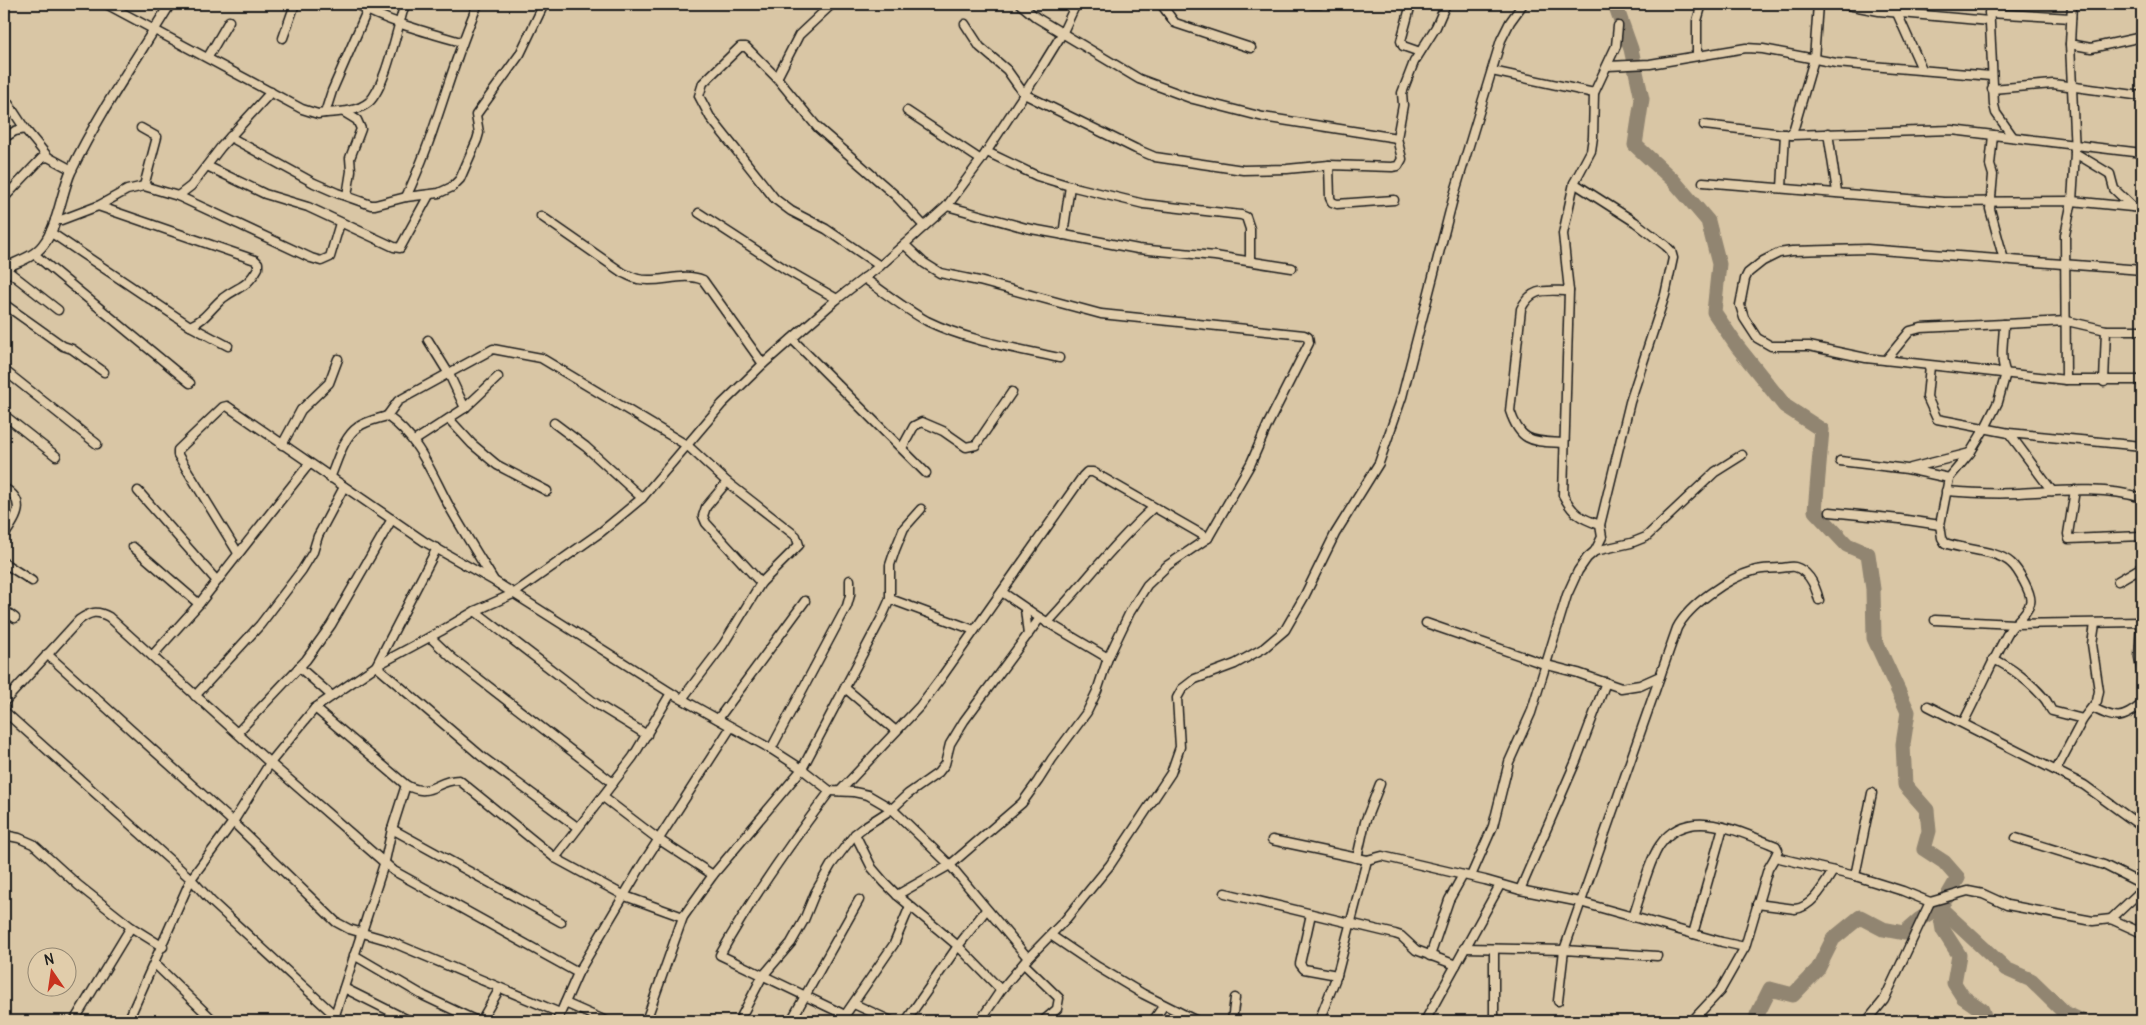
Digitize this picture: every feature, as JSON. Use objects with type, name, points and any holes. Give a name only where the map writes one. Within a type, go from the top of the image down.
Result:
[{"type":"street","points":[[106,4],[302,109],[318,114],[356,109],[368,103],[376,94],[405,4]]},
{"type":"street","points":[[58,310],[4,268],[34,254],[44,244],[55,220],[72,170],[108,100],[170,4]]},
{"type":"street","points":[[284,38],[296,4]]},
{"type":"street","points":[[355,4],[369,7],[399,22],[461,42]]},
{"type":"street","points":[[406,197],[419,169],[461,42],[478,4]]},
{"type":"street","points":[[230,137],[314,183],[371,205],[406,197],[429,196],[439,193],[452,187],[460,178],[479,133],[476,115],[520,54],[544,4]]},
{"type":"street","points":[[653,4],[660,4]]},
{"type":"street","points":[[777,78],[800,35],[832,4]]},
{"type":"street","points":[[1020,4],[1037,18],[1062,34],[1139,79],[1194,99],[1263,117],[1396,138]]},
{"type":"street","points":[[128,1021],[163,947],[192,879],[233,822],[270,763],[315,708],[376,666],[475,611],[513,594],[601,532],[642,498],[722,404],[762,364],[837,299],[905,245],[947,206],[987,152],[1062,34],[1076,4]]},
{"type":"street","points":[[1161,4],[1175,23],[1251,48]]},
{"type":"street","points":[[1312,4],[1320,4]]},
{"type":"street","points":[[1411,4],[1401,41],[1404,46],[1420,52]]},
{"type":"street","points":[[965,24],[980,47],[1008,70],[1024,94],[1155,157],[1243,170],[1287,169],[1329,165],[1398,166],[1402,160],[1396,138],[1403,105],[1402,93],[1414,62],[1436,27],[1446,4]]},
{"type":"street","points":[[980,1021],[1001,990],[1026,961],[1052,936],[1110,865],[1171,773],[1180,746],[1177,698],[1182,688],[1195,679],[1235,664],[1264,648],[1285,630],[1304,597],[1335,534],[1379,463],[1402,398],[1454,195],[1501,40],[1510,22],[1523,4]]},
{"type":"street","points":[[1782,188],[1788,134],[1814,59],[1818,4]]},
{"type":"street","points":[[1842,4],[1897,13],[2071,18]]},
{"type":"street","points":[[1899,4],[1897,13],[1922,69]]},
{"type":"street","points":[[1989,4],[1991,76],[1996,113],[2013,137]]},
{"type":"street","points":[[2066,380],[2065,235],[2072,201],[2075,153],[2070,44],[2072,4]]},
{"type":"street","points":[[324,113],[369,7]]},
{"type":"street","points":[[1697,55],[1697,21],[1701,7]]},
{"type":"street","points":[[208,57],[228,21]]},
{"type":"street","points":[[1600,525],[1578,516],[1570,509],[1563,495],[1563,443],[1569,291],[1564,234],[1574,183],[1591,151],[1594,93],[1616,46],[1618,26]]},
{"type":"street","points":[[2070,44],[2091,48],[2142,37]]},
{"type":"street","points":[[880,266],[826,230],[790,211],[775,199],[710,117],[699,96],[703,82],[743,46],[777,78],[818,128],[896,196],[924,226]]},
{"type":"street","points":[[1608,66],[1650,64],[1746,48],[1763,49],[1814,59],[1873,67],[1922,69],[1991,76]]},
{"type":"street","points":[[1492,71],[1594,93]]},
{"type":"street","points":[[1992,89],[2053,84],[2142,96]]},
{"type":"street","points":[[178,196],[191,186],[230,137],[271,92]]},
{"type":"street","points":[[4,98],[25,129],[48,157],[72,170]]},
{"type":"street","points":[[907,111],[981,160]]},
{"type":"street","points":[[344,112],[357,120],[361,129],[350,158],[351,171],[347,196]]},
{"type":"street","points":[[1704,125],[1788,134],[1952,130],[2142,153]]},
{"type":"street","points":[[141,128],[157,137],[144,186]]},
{"type":"street","points":[[4,138],[15,131],[25,129]]},
{"type":"street","points":[[1828,133],[1837,192]]},
{"type":"street","points":[[1993,135],[1990,165],[1994,175],[1991,213],[2004,260]]},
{"type":"street","points":[[987,152],[1037,176],[1070,186],[1144,204],[1241,215],[1246,218],[1250,229],[1250,261]]},
{"type":"street","points":[[2075,153],[2110,174],[2114,189],[2133,206]]},
{"type":"street","points":[[4,198],[35,162],[48,157]]},
{"type":"street","points":[[1329,165],[1332,202],[1337,204],[1394,200]]},
{"type":"street","points":[[207,166],[264,194],[308,207],[340,223],[400,248],[429,196]]},
{"type":"street","points":[[1703,182],[1944,202],[2072,201],[2142,208]]},
{"type":"street","points":[[1430,956],[1449,900],[1467,876],[1493,826],[1508,762],[1531,713],[1567,596],[1578,571],[1587,558],[1595,551],[1602,538],[1600,525],[1630,402],[1665,295],[1673,258],[1671,251],[1666,246],[1635,222],[1574,183]]},
{"type":"street","points":[[55,220],[61,220],[98,206],[127,190],[144,186],[178,196],[311,258],[322,261],[330,257],[340,223]]},
{"type":"street","points":[[1063,235],[1070,186]]},
{"type":"street","points":[[98,206],[255,260],[258,263],[258,268],[247,285],[221,299],[200,322],[190,326]]},
{"type":"street","points":[[947,206],[1026,228],[1063,235],[1138,248],[1250,261],[1292,268]]},
{"type":"street","points":[[699,213],[785,270],[837,299]]},
{"type":"street","points":[[541,216],[623,273],[637,279],[648,280],[694,276],[703,280],[762,364]]},
{"type":"street","points":[[50,232],[190,326],[228,346]]},
{"type":"street","points":[[897,895],[950,865],[1022,803],[1088,712],[1108,658],[1130,612],[1147,585],[1168,565],[1208,538],[1251,463],[1268,424],[1309,343],[1308,338],[1304,335],[1261,329],[1101,314],[979,281],[940,273],[924,263],[905,245]]},
{"type":"street","points":[[2142,270],[1867,249],[1792,251],[1779,253],[1762,261],[1748,273],[1744,279],[1740,304],[1744,318],[1757,338],[1771,346],[1809,346],[1824,350],[1930,366],[2066,380],[2104,382],[2142,380]]},
{"type":"street","points":[[34,254],[190,383]]},
{"type":"street","points":[[864,278],[905,308],[927,321],[956,333],[1059,358]]},
{"type":"street","points":[[1563,443],[1531,440],[1518,428],[1510,412],[1521,309],[1526,299],[1540,291],[1569,291]]},
{"type":"street","points":[[4,304],[63,346],[72,349],[104,372]]},
{"type":"street","points":[[1886,360],[1910,332],[1915,329],[2067,321],[2106,330],[2142,330]]},
{"type":"street","points":[[1963,723],[1984,683],[1993,659],[2014,624],[2028,608],[2031,596],[2012,563],[2003,558],[1946,543],[1942,538],[1940,525],[1949,478],[1970,453],[1998,402],[2006,373],[2003,367],[2004,324]]},
{"type":"street","points":[[2104,382],[2106,330]]},
{"type":"street","points":[[792,338],[926,473]]},
{"type":"street","points":[[428,340],[449,374],[464,408]]},
{"type":"street","points":[[330,478],[349,436],[362,424],[387,416],[398,401],[493,349],[541,358],[688,446],[727,482],[798,539],[799,545],[761,583],[723,645],[682,699]]},
{"type":"street","points":[[282,445],[301,410],[329,383],[338,359]]},
{"type":"street","points":[[1930,366],[1927,397],[1937,419],[2009,433],[2142,446]]},
{"type":"street","points":[[4,370],[98,444]]},
{"type":"street","points":[[414,441],[464,408],[498,377]]},
{"type":"street","points":[[902,448],[914,426],[922,422],[943,431],[970,448],[976,444],[1012,392]]},
{"type":"street","points":[[238,553],[180,459],[178,450],[223,407],[227,406],[309,464],[437,548],[494,581],[671,693],[771,749],[802,769],[830,791],[868,794],[892,809],[950,865],[1026,961],[1059,998],[1057,1009],[1043,1021]]},
{"type":"street","points":[[4,415],[56,456]]},
{"type":"street","points":[[387,416],[399,424],[414,441],[449,506],[494,581]]},
{"type":"street","points":[[449,419],[472,444],[497,465],[547,491]]},
{"type":"street","points":[[554,423],[586,448],[642,498]]},
{"type":"street","points":[[2009,433],[2052,491]]},
{"type":"street","points":[[1907,470],[1970,453]]},
{"type":"street","points":[[1595,551],[1631,543],[1646,537],[1715,472],[1742,455]]},
{"type":"street","points":[[1840,461],[1949,478]]},
{"type":"street","points":[[152,656],[217,581],[309,464]]},
{"type":"street","points":[[840,792],[920,706],[1087,472],[1093,472],[1208,538]]},
{"type":"street","points":[[727,482],[706,507],[703,516],[706,523],[761,583]]},
{"type":"street","points":[[195,696],[260,625],[302,570],[313,552],[318,536],[344,487]]},
{"type":"street","points":[[4,488],[15,497],[18,505],[16,518],[4,536]]},
{"type":"street","points":[[2075,490],[2069,538],[2142,536]]},
{"type":"street","points":[[1946,491],[1988,494],[2075,490],[2133,495],[2142,498]]},
{"type":"street","points":[[138,491],[217,581]]},
{"type":"street","points":[[739,1021],[762,977],[791,943],[804,920],[815,892],[831,865],[856,834],[938,773],[944,764],[950,744],[964,721],[1028,635],[1083,584],[1113,547],[1153,508]]},
{"type":"street","points":[[646,1021],[682,917],[713,875],[802,769],[890,599],[890,565],[894,550],[904,528],[921,509]]},
{"type":"street","points":[[1830,512],[1940,525]]},
{"type":"street","points":[[237,733],[299,667],[332,625],[392,519]]},
{"type":"street","points":[[133,547],[198,604]]},
{"type":"street","points":[[376,666],[437,548]]},
{"type":"street","points":[[4,563],[32,581]]},
{"type":"street","points":[[1558,1001],[1564,950],[1682,618],[1720,588],[1740,575],[1755,570],[1795,567],[1805,573],[1815,586],[1819,600]]},
{"type":"street","points":[[2118,581],[2142,567]]},
{"type":"street","points":[[771,749],[847,606],[850,595],[850,580]]},
{"type":"street","points":[[1002,592],[1044,621],[1108,658]]},
{"type":"street","points":[[890,599],[974,630]]},
{"type":"street","points":[[718,719],[805,601]]},
{"type":"street","points":[[1025,609],[1028,635]]},
{"type":"street","points":[[4,610],[15,618]]},
{"type":"street","points":[[475,611],[596,703],[647,735]]},
{"type":"street","points":[[4,702],[79,620],[88,613],[100,612],[152,656],[270,763],[407,879],[578,973]]},
{"type":"street","points":[[1935,620],[2014,624],[2141,622],[2139,657],[2142,676]]},
{"type":"street","points":[[1426,623],[1546,665],[1621,688],[1629,688],[1660,676]]},
{"type":"street","points":[[2056,770],[2083,719],[2097,701],[2099,691],[2092,654],[2095,624]]},
{"type":"street","points":[[430,637],[452,658],[613,783]]},
{"type":"street","points":[[47,654],[233,822],[336,922],[350,929],[395,944],[560,1013]]},
{"type":"street","points":[[1993,659],[2011,668],[2039,692],[2047,701],[2052,712],[2083,719]]},
{"type":"street","points":[[376,666],[481,756],[577,827]]},
{"type":"street","points":[[299,667],[332,696]]},
{"type":"street","points":[[1520,890],[1554,814],[1606,682]]},
{"type":"street","points":[[845,688],[896,731]]},
{"type":"street","points":[[555,858],[577,827],[603,798],[647,735],[671,693]]},
{"type":"street","points":[[2093,708],[2119,718],[2126,716],[2142,704]]},
{"type":"street","points":[[1928,706],[2084,785],[2142,827]]},
{"type":"street","points":[[315,708],[406,785],[417,791],[424,791],[441,784],[459,780],[555,858],[625,896],[682,917]]},
{"type":"street","points":[[4,711],[192,879],[211,901],[341,1021]]},
{"type":"street","points":[[557,1021],[578,973],[658,839],[731,727]]},
{"type":"street","points":[[1357,858],[1365,822],[1380,784]]},
{"type":"street","points":[[335,1015],[385,861],[392,829],[406,785]]},
{"type":"street","points":[[830,791],[783,853],[720,955],[843,1018],[894,944],[910,906]]},
{"type":"street","points":[[1855,876],[1872,793]]},
{"type":"street","points":[[603,798],[658,839],[713,875]]},
{"type":"street","points":[[1633,917],[1659,846],[1668,834],[1677,828],[1693,824],[1707,824],[1723,827],[1776,846],[1778,850],[1768,870],[1745,946],[1720,991],[1692,1021]]},
{"type":"street","points":[[1693,934],[1723,827]]},
{"type":"street","points":[[392,829],[561,922]]},
{"type":"street","points":[[856,834],[872,868],[897,895],[958,946],[1001,990]]},
{"type":"street","points":[[4,836],[19,838],[33,844],[78,885],[131,927],[163,947]]},
{"type":"street","points":[[2016,838],[2104,865],[2142,884]]},
{"type":"street","points":[[1272,840],[1367,860],[1382,856],[1520,890],[1580,902],[1693,934],[1745,946]]},
{"type":"street","points":[[1775,857],[1855,876],[1903,891],[1930,902],[1968,891],[1983,894],[2007,905],[2093,921],[2111,919],[2142,933]]},
{"type":"street","points":[[1319,1021],[1337,975],[1367,860]]},
{"type":"street","points":[[1757,904],[1795,909],[1801,907],[1820,892],[1833,871]]},
{"type":"street","points":[[1425,1021],[1500,885]]},
{"type":"street","points":[[2111,919],[2142,890]]},
{"type":"street","points":[[1225,893],[1401,936],[1411,947],[1456,965]]},
{"type":"street","points":[[791,1021],[859,900]]},
{"type":"street","points":[[1867,1021],[1884,1000],[1930,902]]},
{"type":"street","points":[[906,1021],[958,946],[986,910]]},
{"type":"street","points":[[1311,914],[1300,964],[1304,969],[1337,975]]},
{"type":"street","points":[[74,1021],[131,927]]},
{"type":"street","points":[[1052,936],[1098,967],[1164,1005],[1197,1021]]},
{"type":"street","points":[[1464,948],[1564,950],[1657,956]]},
{"type":"street","points":[[1494,950],[1494,1021]]},
{"type":"street","points":[[354,955],[424,996],[477,1021]]},
{"type":"street","points":[[155,964],[214,1021]]},
{"type":"street","points":[[344,988],[410,1021]]},
{"type":"street","points":[[481,1021],[500,988]]},
{"type":"street","points":[[1232,1021],[1235,998]]},
{"type":"street","points":[[565,1003],[606,1021]]},
{"type":"street","points":[[854,1004],[891,1021]]},
{"type":"street","points":[[1153,1021],[1164,1005]]},
{"type":"street","points":[[200,1021],[204,1012]]},
{"type":"waterway","points":[[1615,4],[1631,49],[1642,99],[1635,145],[1673,180],[1708,221],[1719,264],[1714,312],[1737,346],[1785,406],[1822,430],[1815,511],[1847,545],[1868,554],[1873,589],[1874,638],[1908,712],[1903,744],[1905,785],[1927,810],[1929,831],[1924,849],[1944,862],[1958,878],[1939,907],[1920,919],[1904,933],[1883,929],[1860,917],[1833,939],[1818,969],[1793,995],[1770,989],[1757,1015],[1758,1021]]},
{"type":"waterway","points":[[1939,907],[2006,969],[2031,980],[2065,1013],[2082,1021]]},
{"type":"waterway","points":[[1939,907],[1943,930],[1959,955],[1954,983],[1963,997],[1982,1010],[1986,1021]]}]
